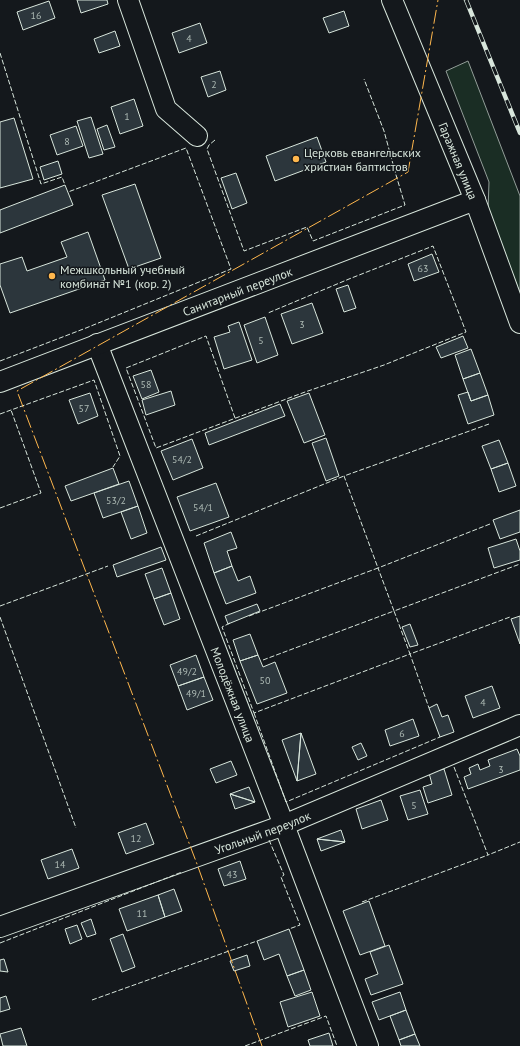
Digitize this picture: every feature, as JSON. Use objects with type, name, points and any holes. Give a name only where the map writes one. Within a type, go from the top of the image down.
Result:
[{"type":"street","points":[[128,0],[166,109],[197,136]]},
{"type":"street","name":"Гаражная улица","points":[[392,0],[475,200],[520,322]]},
{"type":"street","name":"Санитарный переулок","points":[[0,382],[475,200]]},
{"type":"street","name":"Молодёжная улица","points":[[97,344],[284,825],[368,1046]]},
{"type":"street","name":"Угольный переулок","points":[[0,927],[284,825],[520,725]]},
{"type":"green space","points":[[468,61],[520,196],[520,293],[488,211],[489,182],[446,71]]},
{"type":"building","points":[[77,0],[107,0],[108,4],[81,13]]},
{"type":"building","points":[[49,1],[55,18],[23,30],[17,12]]},
{"type":"building","points":[[344,11],[349,26],[329,33],[323,18]]},
{"type":"building","points":[[200,23],[207,43],[179,53],[172,33]]},
{"type":"building","points":[[115,31],[120,46],[99,53],[94,39]]},
{"type":"building","points":[[220,71],[226,90],[208,97],[201,77]]},
{"type":"building","points":[[134,99],[143,126],[120,134],[111,107]]},
{"type":"building","points":[[91,117],[103,154],[89,158],[77,121]]},
{"type":"building","points":[[14,118],[33,179],[0,188],[0,122]]},
{"type":"building","points":[[107,125],[115,147],[104,150],[97,129]]},
{"type":"building","points":[[76,126],[83,146],[57,155],[50,135]]},
{"type":"building","name":"Церковь евангельских христиан баптистов","points":[[317,137],[326,162],[275,181],[266,156]]},
{"type":"building","points":[[58,161],[62,174],[44,180],[40,167]]},
{"type":"building","points":[[236,173],[247,203],[232,209],[221,178]]},
{"type":"building","points":[[135,184],[161,258],[129,269],[102,195]]},
{"type":"building","points":[[65,185],[73,205],[0,233],[0,210]]},
{"type":"building","name":"Межшкольный учебный комбинат №1 (кор. 2)","points":[[88,232],[105,280],[10,313],[0,285],[0,264],[22,257],[27,271],[67,257],[61,242]]},
{"type":"building","points":[[432,254],[439,272],[414,281],[408,264]]},
{"type":"building","points":[[348,285],[356,308],[344,312],[336,289]]},
{"type":"building","points":[[312,303],[323,333],[292,344],[281,314]]},
{"type":"building","points":[[265,317],[278,355],[257,363],[244,325]]},
{"type":"building","points":[[239,322],[252,360],[224,369],[214,337],[230,332],[228,326]]},
{"type":"building","points":[[463,336],[468,348],[441,358],[436,347]]},
{"type":"building","points":[[471,349],[480,373],[463,379],[455,355]]},
{"type":"building","points":[[151,370],[159,392],[142,399],[133,376]]},
{"type":"building","points":[[480,373],[488,395],[471,401],[463,379]]},
{"type":"building","points":[[171,391],[175,405],[146,415],[142,400]]},
{"type":"building","points":[[468,392],[471,401],[488,395],[494,415],[468,424],[458,395]]},
{"type":"building","points":[[90,393],[98,416],[78,424],[69,400]]},
{"type":"building","points":[[309,393],[325,435],[304,443],[287,401]]},
{"type":"building","points":[[280,404],[285,416],[209,445],[205,433]]},
{"type":"building","points":[[326,438],[339,476],[326,481],[312,443]]},
{"type":"building","points":[[192,439],[203,468],[173,480],[161,451]]},
{"type":"building","points":[[499,440],[508,463],[491,469],[482,446]]},
{"type":"building","points":[[508,463],[516,486],[499,492],[491,469]]},
{"type":"building","points":[[113,468],[119,484],[71,501],[65,486]]},
{"type":"building","points":[[129,481],[138,506],[103,518],[94,493]]},
{"type":"building","points":[[216,483],[229,517],[190,531],[177,497]]},
{"type":"building","points":[[138,506],[147,533],[131,539],[121,512]]},
{"type":"building","points":[[520,510],[520,532],[500,539],[493,520]]},
{"type":"building","points":[[231,532],[237,548],[227,551],[232,566],[214,573],[204,543]]},
{"type":"building","points":[[516,539],[520,551],[520,560],[494,568],[488,548]]},
{"type":"building","points":[[161,547],[166,560],[117,577],[113,565]]},
{"type":"building","points":[[232,566],[238,581],[250,576],[256,593],[226,604],[214,573]]},
{"type":"building","points":[[162,568],[171,593],[154,599],[145,574]]},
{"type":"building","points":[[171,593],[180,619],[164,625],[154,599]]},
{"type":"building","points":[[257,604],[260,611],[228,624],[225,616]]},
{"type":"building","points":[[520,616],[520,644],[511,619]]},
{"type":"building","points":[[410,624],[418,645],[410,647],[402,627]]},
{"type":"building","points":[[250,634],[258,655],[240,661],[233,640]]},
{"type":"building","points":[[196,655],[204,677],[178,686],[170,665]]},
{"type":"building","points":[[258,655],[263,667],[275,662],[287,693],[257,704],[240,661]]},
{"type":"building","points":[[204,677],[213,700],[187,710],[178,686]]},
{"type":"building","points":[[492,686],[500,708],[473,718],[465,696]]},
{"type":"building","points":[[437,704],[442,717],[448,715],[454,732],[440,737],[429,708]]},
{"type":"building","points":[[413,719],[419,736],[390,746],[385,730]]},
{"type":"building","points":[[301,733],[297,781],[282,740]]},
{"type":"building","points":[[301,733],[316,774],[297,781]]},
{"type":"building","points":[[361,743],[367,756],[358,760],[352,747]]},
{"type":"building","points":[[517,749],[520,756],[520,770],[468,789],[464,777],[471,774],[469,768],[478,764],[480,770],[490,766],[488,760]]},
{"type":"building","points":[[231,761],[237,775],[216,783],[210,769]]},
{"type":"building","points":[[444,769],[452,795],[428,803],[423,787],[432,784],[429,773]]},
{"type":"building","points":[[249,787],[255,802],[230,794]]},
{"type":"building","points":[[420,790],[428,814],[408,820],[400,796]]},
{"type":"building","points":[[230,794],[255,802],[235,809]]},
{"type":"building","points":[[381,800],[388,820],[362,829],[356,809]]},
{"type":"building","points":[[146,823],[154,844],[126,854],[118,833]]},
{"type":"building","points":[[341,830],[345,842],[317,839]]},
{"type":"building","points":[[317,839],[345,842],[321,851]]},
{"type":"building","points":[[72,849],[79,868],[48,879],[41,860]]},
{"type":"building","points":[[240,861],[246,879],[224,886],[218,869]]},
{"type":"building","points":[[174,889],[182,911],[165,917],[158,895]]},
{"type":"building","points":[[158,895],[165,917],[127,931],[119,909]]},
{"type":"building","points":[[369,901],[385,946],[360,955],[343,911]]},
{"type":"building","points":[[91,919],[96,934],[87,937],[81,923]]},
{"type":"building","points":[[77,925],[82,939],[70,944],[65,929]]},
{"type":"building","points":[[289,929],[304,970],[287,976],[279,954],[264,960],[257,941]]},
{"type":"building","points":[[123,934],[135,967],[122,972],[110,939]]},
{"type":"building","points":[[389,945],[403,984],[371,995],[365,979],[378,974],[370,952]]},
{"type":"building","points":[[247,955],[250,966],[234,971],[230,961]]},
{"type":"building","points":[[4,959],[8,972],[0,971],[0,960]]},
{"type":"building","points":[[304,970],[311,990],[295,996],[287,976]]},
{"type":"building","points":[[312,992],[320,1016],[288,1027],[280,1002]]},
{"type":"building","points":[[400,992],[406,1010],[379,1020],[372,1002]]},
{"type":"building","points":[[6,996],[10,1009],[0,1012],[0,998]]},
{"type":"building","points":[[406,1010],[415,1034],[399,1040],[390,1016]]},
{"type":"building","points":[[21,1028],[27,1046],[3,1046],[0,1034]]},
{"type":"building","points":[[329,1033],[333,1046],[310,1046],[308,1040]]},
{"type":"building","points":[[415,1034],[420,1046],[401,1046],[399,1040]]},
{"type":"railway","points":[[466,0],[520,133]]},
{"type":"fence","points":[[0,53],[41,184],[62,177],[65,185]]},
{"type":"fence","points":[[215,140],[207,149],[244,251],[307,227],[313,241],[405,205],[384,131],[364,79]]},
{"type":"fence","points":[[0,361],[231,269],[186,148],[68,192]]},
{"type":"fence","points":[[235,418],[206,336],[126,368],[156,448],[305,392],[384,365],[466,332],[433,246],[268,313]]},
{"type":"fence","points":[[0,414],[94,380],[120,456],[113,467]]},
{"type":"fence","points":[[0,508],[41,493],[11,410]]},
{"type":"fence","points":[[249,616],[378,568],[344,476],[489,424]]},
{"type":"fence","points":[[196,536],[344,476]]},
{"type":"fence","points":[[490,524],[378,568],[394,611],[520,564]]},
{"type":"fence","points":[[0,606],[108,566]]},
{"type":"fence","points":[[263,660],[394,611],[410,654],[510,617]]},
{"type":"fence","points":[[0,617],[76,828]]},
{"type":"fence","points":[[230,623],[222,627],[254,713],[410,654],[429,708]]},
{"type":"fence","points":[[254,713],[286,802],[440,737]]},
{"type":"fence","points":[[454,767],[488,855],[520,842]]},
{"type":"fence","points":[[269,840],[284,875],[281,877],[300,925],[289,929]]},
{"type":"fence","points":[[362,902],[488,855]]},
{"type":"fence","points":[[0,943],[182,872]]},
{"type":"fence","points":[[92,1000],[257,941]]},
{"type":"fence","points":[[245,1046],[326,1016],[337,1046]]},
{"type":"power","points":[[262,1046],[197,864],[17,391],[408,172],[438,0]]},
{"type":"place","name":"Церковь евангельских христиан баптистов","points":[[296,159]]},
{"type":"place","name":"Межшкольный учебный комбинат №1 (кор. 2)","points":[[52,276]]}]
